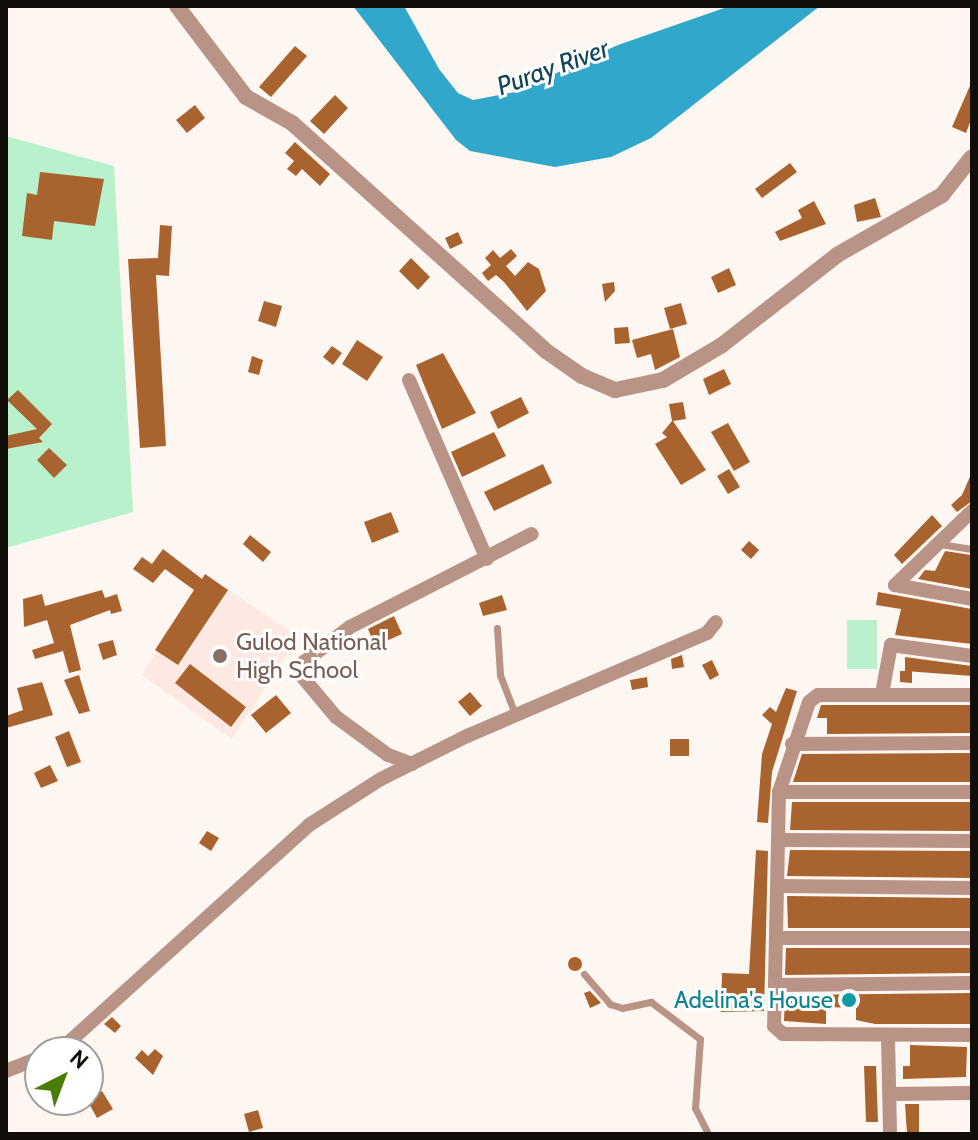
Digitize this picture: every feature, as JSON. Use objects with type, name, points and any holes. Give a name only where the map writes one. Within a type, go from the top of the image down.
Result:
[{"type":"street","points":[[177,6],[246,97],[300,130],[546,351],[582,376],[615,390],[663,380],[722,345],[837,255],[942,195],[972,157]]},
{"type":"street","points":[[409,380],[487,559]]},
{"type":"street","points":[[972,511],[895,588],[972,599]]},
{"type":"street","points":[[412,764],[388,755],[336,717],[300,674],[313,652],[350,627],[532,534]]},
{"type":"street","points":[[76,1036],[309,825],[412,764],[515,714],[707,633],[716,622]]},
{"type":"street","points":[[882,694],[891,645],[972,656]]},
{"type":"street","points":[[972,695],[813,697],[792,744],[779,792],[774,1026],[783,1034],[888,1037],[972,1035]]},
{"type":"street","points":[[792,744],[972,743]]},
{"type":"street","points":[[779,792],[972,792]]},
{"type":"street","points":[[779,840],[972,841]]},
{"type":"street","points":[[778,886],[972,888]]},
{"type":"street","points":[[778,938],[972,938]]},
{"type":"street","points":[[776,985],[972,983]]},
{"type":"street","points":[[888,1037],[890,1134]]},
{"type":"street","points":[[891,1094],[972,1093]]},
{"type":"lane","points":[[940,544],[972,549]]},
{"type":"lane","points":[[497,628],[500,675],[515,714]]},
{"type":"lane","points":[[584,974],[610,1004],[622,1008],[651,1002],[700,1039],[695,1108],[708,1134]]},
{"type":"shaded area","name":"Gulod National High School","points":[[205,574],[298,637],[232,739],[142,675]]},
{"type":"green space","points":[[6,136],[114,166],[133,512],[6,548]]},
{"type":"green space","points":[[847,620],[877,620],[877,669],[847,669]]},
{"type":"water","points":[[353,6],[404,6],[439,69],[458,93],[473,100],[515,92],[618,45],[730,6],[820,6],[651,138],[611,157],[555,167],[470,151],[456,140]]},
{"type":"building","points":[[295,46],[307,56],[271,97],[259,87]]},
{"type":"building","points":[[972,81],[972,117],[966,133],[952,127]]},
{"type":"building","points":[[335,95],[348,108],[324,134],[310,121]]},
{"type":"building","points":[[195,105],[205,118],[187,133],[176,120]]},
{"type":"building","points":[[295,142],[330,174],[320,186],[302,169],[296,176],[287,169],[294,161],[285,153]]},
{"type":"building","points":[[790,163],[797,172],[762,198],[755,189]]},
{"type":"building","points":[[40,172],[104,179],[95,226],[54,221],[52,240],[22,236],[27,193],[37,195]]},
{"type":"building","points":[[875,198],[881,217],[857,222],[854,205]]},
{"type":"building","points":[[814,201],[826,224],[780,241],[775,232],[802,218],[798,210]]},
{"type":"building","points":[[160,225],[172,226],[169,276],[156,275],[166,446],[140,448],[128,259],[158,258]]},
{"type":"building","points":[[458,232],[463,243],[450,249],[445,238]]},
{"type":"building","points":[[511,249],[517,256],[506,266],[515,276],[528,262],[539,269],[546,291],[527,311],[496,275],[488,281],[482,273],[491,265],[485,258],[493,250],[500,258]]},
{"type":"building","points":[[411,258],[430,277],[418,290],[399,271]]},
{"type":"building","points":[[729,268],[736,285],[718,293],[711,277]]},
{"type":"building","points":[[614,282],[615,291],[605,302],[602,284]]},
{"type":"building","points":[[264,301],[282,306],[276,327],[258,321]]},
{"type":"building","points":[[681,303],[687,324],[670,329],[664,308]]},
{"type":"building","points":[[628,327],[630,343],[615,344],[614,328]]},
{"type":"building","points":[[673,329],[680,357],[655,370],[651,354],[637,358],[632,340]]},
{"type":"building","points":[[357,340],[383,357],[367,381],[342,364]]},
{"type":"building","points":[[332,346],[342,353],[333,365],[323,357]]},
{"type":"building","points":[[443,353],[476,413],[442,429],[416,365]]},
{"type":"building","points":[[252,356],[263,360],[259,375],[248,372]]},
{"type":"building","points":[[724,369],[731,384],[709,395],[703,379]]},
{"type":"building","points":[[18,390],[52,424],[39,438],[43,442],[6,449],[6,436],[37,429],[7,400]]},
{"type":"building","points":[[521,397],[529,413],[498,429],[490,412]]},
{"type":"building","points":[[683,402],[686,419],[673,421],[706,470],[681,485],[655,444],[667,437],[662,433],[672,421],[669,404]]},
{"type":"building","points":[[728,423],[750,462],[734,471],[711,432]]},
{"type":"building","points":[[494,432],[506,456],[462,477],[451,452]]},
{"type":"building","points":[[49,448],[67,465],[54,478],[37,460]]},
{"type":"building","points":[[543,464],[552,483],[494,511],[484,492]]},
{"type":"building","points":[[729,469],[740,487],[728,494],[717,476]]},
{"type":"building","points":[[972,472],[972,501],[957,512],[951,505],[962,495]]},
{"type":"building","points":[[391,512],[399,532],[372,543],[364,522]]},
{"type":"building","points":[[932,515],[942,526],[902,564],[894,555]]},
{"type":"building","points":[[250,535],[271,552],[263,562],[243,544]]},
{"type":"building","points":[[749,541],[759,550],[751,559],[741,550]]},
{"type":"building","points":[[163,549],[202,579],[205,574],[228,590],[178,665],[155,650],[194,590],[165,569],[153,583],[133,569],[142,557],[152,564]]},
{"type":"building","points":[[945,551],[971,555],[972,589],[918,579],[925,570],[935,571]]},
{"type":"building","points":[[102,590],[105,598],[117,594],[122,611],[111,614],[110,610],[70,625],[81,670],[69,673],[63,651],[35,659],[32,650],[54,643],[47,620],[24,627],[23,599],[42,594],[45,606]]},
{"type":"building","points":[[878,592],[972,609],[972,644],[895,635],[901,609],[876,605]]},
{"type":"building","points":[[502,595],[507,610],[483,616],[479,603]]},
{"type":"building","points":[[394,616],[402,634],[375,646],[368,629]]},
{"type":"building","points":[[113,640],[117,655],[103,660],[98,644]]},
{"type":"building","points":[[682,655],[684,667],[672,669],[671,659]]},
{"type":"building","points":[[905,657],[972,666],[972,676],[905,671]]},
{"type":"building","points":[[712,660],[719,675],[710,680],[702,665]]},
{"type":"building","points":[[190,664],[246,707],[231,727],[175,683]]},
{"type":"building","points":[[900,671],[912,671],[912,683],[900,682]]},
{"type":"building","points":[[79,675],[90,711],[79,714],[64,680]]},
{"type":"building","points":[[647,677],[648,687],[632,690],[630,680]]},
{"type":"building","points":[[42,682],[53,715],[6,728],[6,716],[23,710],[17,688]]},
{"type":"building","points":[[786,688],[797,691],[772,772],[768,823],[757,822],[762,754],[772,724],[762,715],[770,707],[776,712]]},
{"type":"building","points":[[470,692],[482,706],[470,716],[458,702]]},
{"type":"building","points":[[276,695],[291,713],[266,733],[251,715]]},
{"type":"building","points":[[821,705],[972,705],[972,733],[827,734],[827,718],[817,718]]},
{"type":"building","points":[[69,731],[81,762],[67,767],[55,737]]},
{"type":"building","points":[[670,739],[689,739],[689,756],[670,756]]},
{"type":"building","points":[[972,753],[972,782],[793,782],[802,754]]},
{"type":"building","points":[[50,765],[58,781],[41,788],[34,773]]},
{"type":"building","points":[[792,802],[972,802],[972,831],[790,830]]},
{"type":"building","points":[[207,831],[219,838],[211,851],[199,843]]},
{"type":"building","points":[[756,850],[768,851],[764,1011],[721,1012],[722,973],[749,974]]},
{"type":"building","points":[[790,850],[972,851],[972,878],[787,876]]},
{"type":"building","points":[[787,896],[972,898],[972,928],[788,928]]},
{"type":"building","points":[[786,948],[972,948],[972,973],[785,975]]},
{"type":"building","points":[[575,957],[582,964],[575,971],[568,964]]},
{"type":"building","points":[[590,991],[601,1003],[590,1008],[584,993]]},
{"type":"building","points":[[972,993],[972,1024],[875,1024],[856,1020],[856,1008],[826,1007],[826,1024],[784,1021],[785,995]]},
{"type":"building","points":[[112,1017],[121,1026],[115,1033],[104,1024]]},
{"type":"building","points":[[910,1045],[967,1047],[966,1077],[903,1079],[903,1066],[910,1066]]},
{"type":"building","points":[[155,1049],[163,1056],[153,1075],[135,1058],[142,1050],[148,1056]]},
{"type":"building","points":[[864,1066],[876,1066],[878,1122],[866,1122]]},
{"type":"building","points":[[104,1094],[113,1109],[104,1114]]},
{"type":"building","points":[[905,1104],[919,1104],[919,1134],[907,1134]]},
{"type":"building","points":[[258,1110],[263,1128],[249,1132],[244,1114]]},
{"type":"place","name":"Gulod National High School","points":[[220,656]]},
{"type":"place","name":"Adelina's House","points":[[849,1000]]},
{"type":"water label","name":"Puray River","points":[[553,68]]}]
